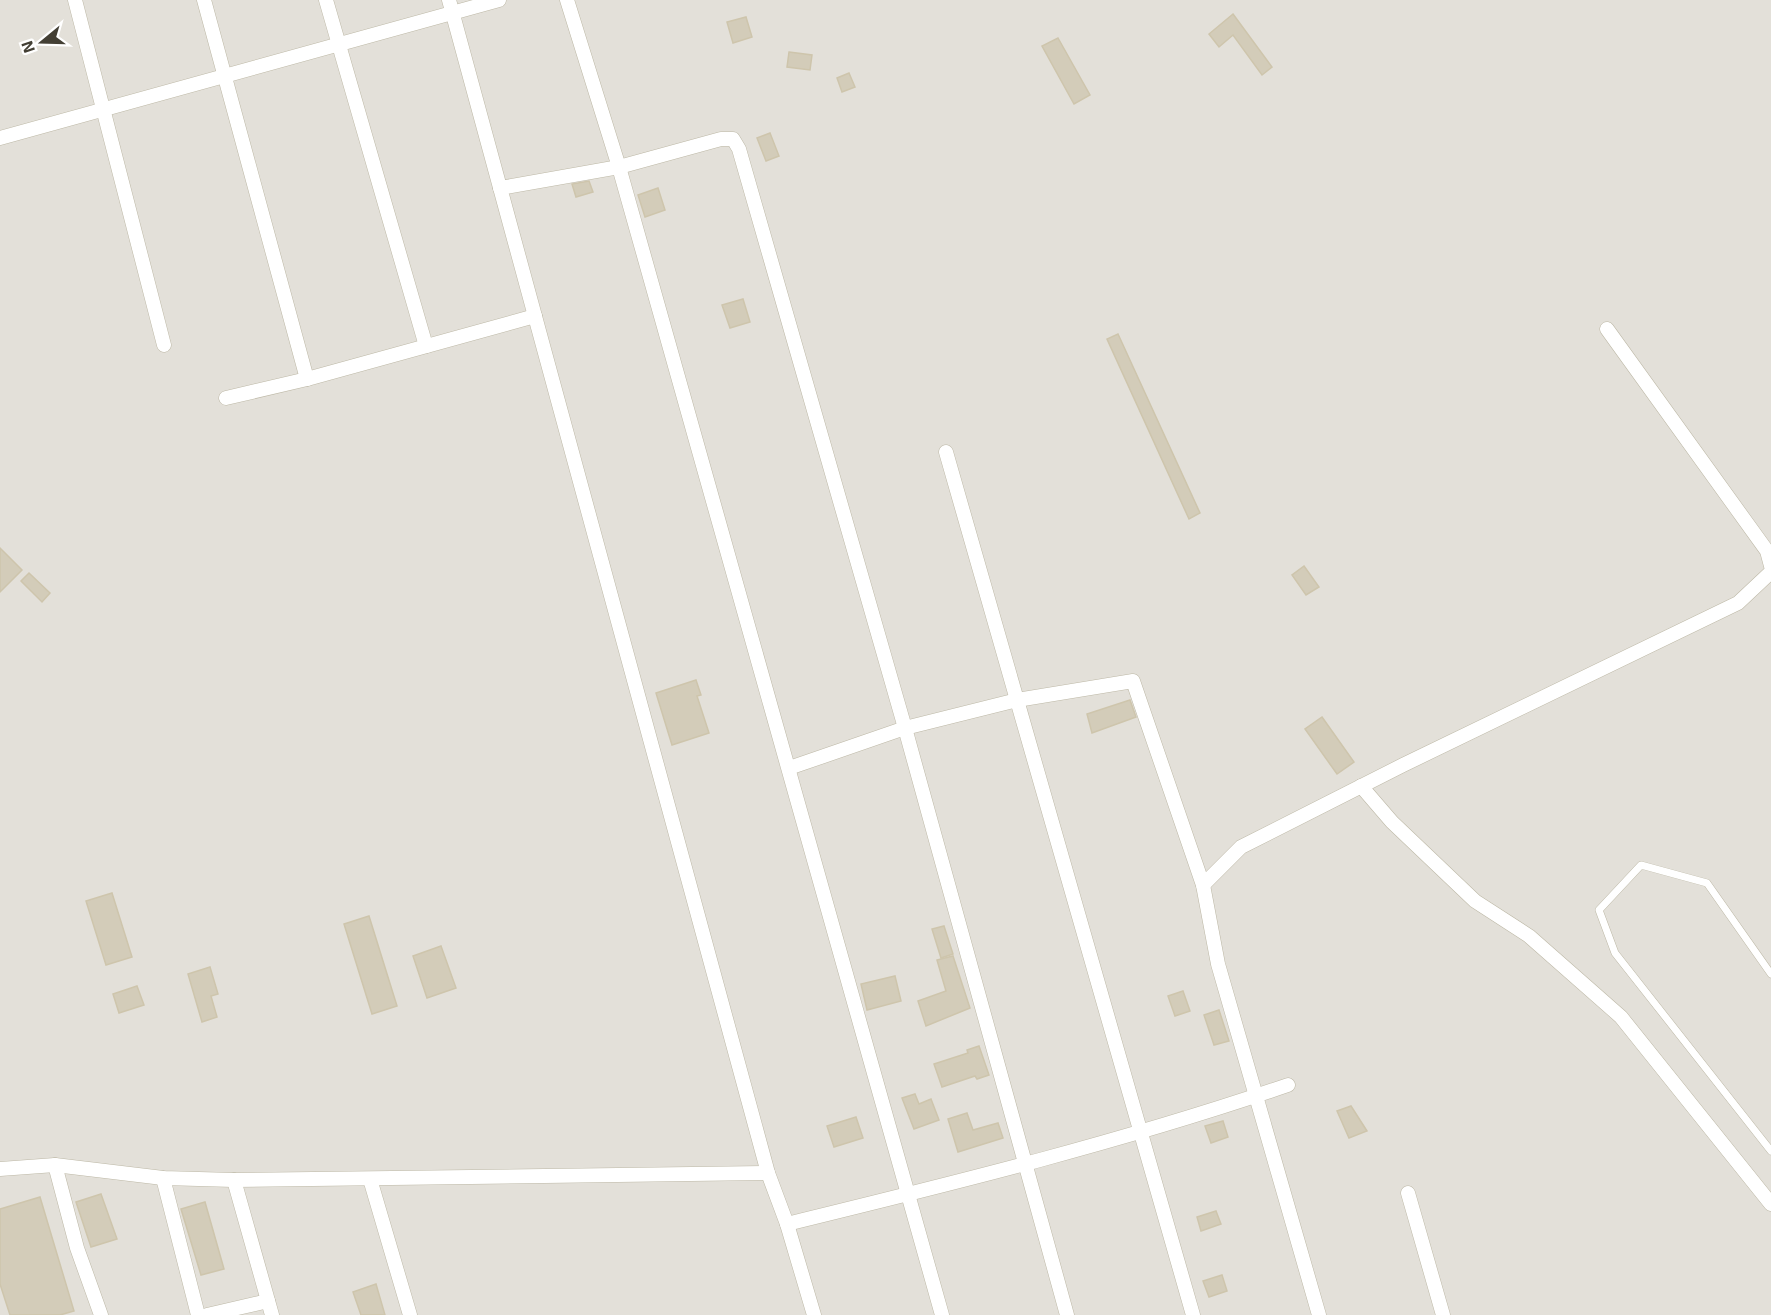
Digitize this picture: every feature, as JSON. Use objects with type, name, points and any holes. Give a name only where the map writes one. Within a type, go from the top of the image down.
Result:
[{"type":"street","points":[[75,0],[164,345]]},
{"type":"street","points":[[204,0],[308,379]]},
{"type":"street","points":[[326,0],[426,346]]},
{"type":"street","points":[[0,138],[338,45],[450,7],[499,0]]},
{"type":"street","points":[[567,0],[619,167],[942,1315]]},
{"type":"street","points":[[450,7],[768,1173],[787,1224],[813,1315]]},
{"type":"street","points":[[500,188],[619,167],[721,139],[733,139],[739,149],[1068,1315]]},
{"type":"street","points":[[226,398],[308,379],[535,316]]},
{"type":"street","points":[[1608,329],[1767,551],[1771,566]]},
{"type":"street","points":[[946,452],[1192,1315]]},
{"type":"street","points":[[1203,885],[1240,847],[1738,603],[1771,572]]},
{"type":"street","points":[[789,768],[904,728],[1017,700],[1133,681],[1203,885],[1218,964],[1319,1315]]},
{"type":"street","points":[[1361,786],[1392,822],[1475,901],[1529,936],[1621,1017],[1771,1204]]},
{"type":"street","points":[[787,1224],[908,1195],[1026,1163],[1140,1131],[1288,1085]]},
{"type":"street","points":[[0,1169],[55,1166],[164,1178],[234,1180],[768,1173]]},
{"type":"street","points":[[55,1166],[77,1248],[101,1315]]},
{"type":"street","points":[[164,1178],[198,1315]]},
{"type":"street","points":[[370,1179],[410,1315]]},
{"type":"street","points":[[234,1180],[272,1315]]},
{"type":"street","points":[[1408,1193],[1443,1315]]},
{"type":"street","points":[[207,1315],[268,1301]]},
{"type":"lane","points":[[1771,974],[1707,883],[1641,865],[1599,910],[1615,953],[1771,1151]]},
{"type":"shaded area","points":[[0,0],[1771,0],[1771,1315],[0,1315]]},
{"type":"building","points":[[1233,14],[1272,67],[1262,75],[1233,35],[1219,47],[1209,34]]},
{"type":"building","points":[[746,17],[752,37],[733,43],[727,22]]},
{"type":"building","points":[[1058,38],[1090,95],[1074,104],[1042,46]]},
{"type":"building","points":[[789,52],[812,55],[810,70],[787,67]]},
{"type":"building","points":[[849,73],[855,87],[842,92],[837,78]]},
{"type":"building","points":[[770,133],[779,156],[766,161],[757,138]]},
{"type":"building","points":[[589,181],[593,192],[576,197],[572,184]]},
{"type":"building","points":[[658,188],[665,210],[645,217],[638,195]]},
{"type":"building","points":[[743,299],[750,322],[730,328],[722,305]]},
{"type":"building","points":[[1118,334],[1200,513],[1189,519],[1107,339]]},
{"type":"building","points":[[0,548],[22,570],[0,592]]},
{"type":"building","points":[[1304,566],[1319,587],[1306,595],[1292,575]]},
{"type":"building","points":[[29,573],[50,593],[42,602],[21,581]]},
{"type":"building","points":[[696,680],[701,695],[697,696],[709,733],[672,745],[656,693]]},
{"type":"building","points":[[1130,700],[1136,717],[1092,733],[1087,714]]},
{"type":"building","points":[[1322,717],[1354,762],[1337,774],[1305,729]]},
{"type":"building","points":[[112,893],[132,957],[106,965],[86,901]]},
{"type":"building","points":[[369,916],[397,1006],[372,1014],[344,924]]},
{"type":"building","points":[[944,926],[953,954],[941,958],[932,929]]},
{"type":"building","points":[[441,946],[456,988],[427,998],[413,956]]},
{"type":"building","points":[[953,956],[970,1008],[926,1026],[918,1001],[946,991],[937,960]]},
{"type":"building","points":[[210,967],[218,994],[211,996],[217,1017],[202,1022],[188,974]]},
{"type":"building","points":[[895,976],[901,1001],[867,1010],[861,984]]},
{"type":"building","points":[[137,986],[144,1005],[119,1013],[113,994]]},
{"type":"building","points":[[1183,991],[1190,1011],[1175,1016],[1168,996]]},
{"type":"building","points":[[1219,1010],[1229,1041],[1214,1045],[1204,1015]]},
{"type":"building","points":[[979,1046],[989,1075],[977,1079],[975,1076],[942,1087],[934,1064],[968,1053],[967,1050]]},
{"type":"building","points":[[915,1094],[919,1104],[931,1099],[939,1120],[914,1129],[902,1098]]},
{"type":"building","points":[[1351,1106],[1367,1131],[1349,1138],[1337,1111]]},
{"type":"building","points":[[967,1113],[973,1130],[998,1123],[1003,1138],[958,1152],[948,1119]]},
{"type":"building","points":[[856,1117],[863,1138],[834,1147],[827,1126]]},
{"type":"building","points":[[1223,1121],[1228,1137],[1211,1143],[1205,1126]]},
{"type":"building","points":[[101,1194],[117,1239],[91,1247],[76,1202]]},
{"type":"building","points":[[40,1197],[74,1311],[60,1315],[10,1315],[0,1284],[0,1209]]},
{"type":"building","points":[[205,1202],[224,1269],[201,1275],[181,1209]]},
{"type":"building","points":[[1216,1211],[1221,1224],[1201,1231],[1197,1217]]},
{"type":"building","points":[[1222,1275],[1227,1291],[1209,1297],[1203,1281]]},
{"type":"building","points":[[376,1284],[385,1315],[361,1315],[353,1292]]}]
